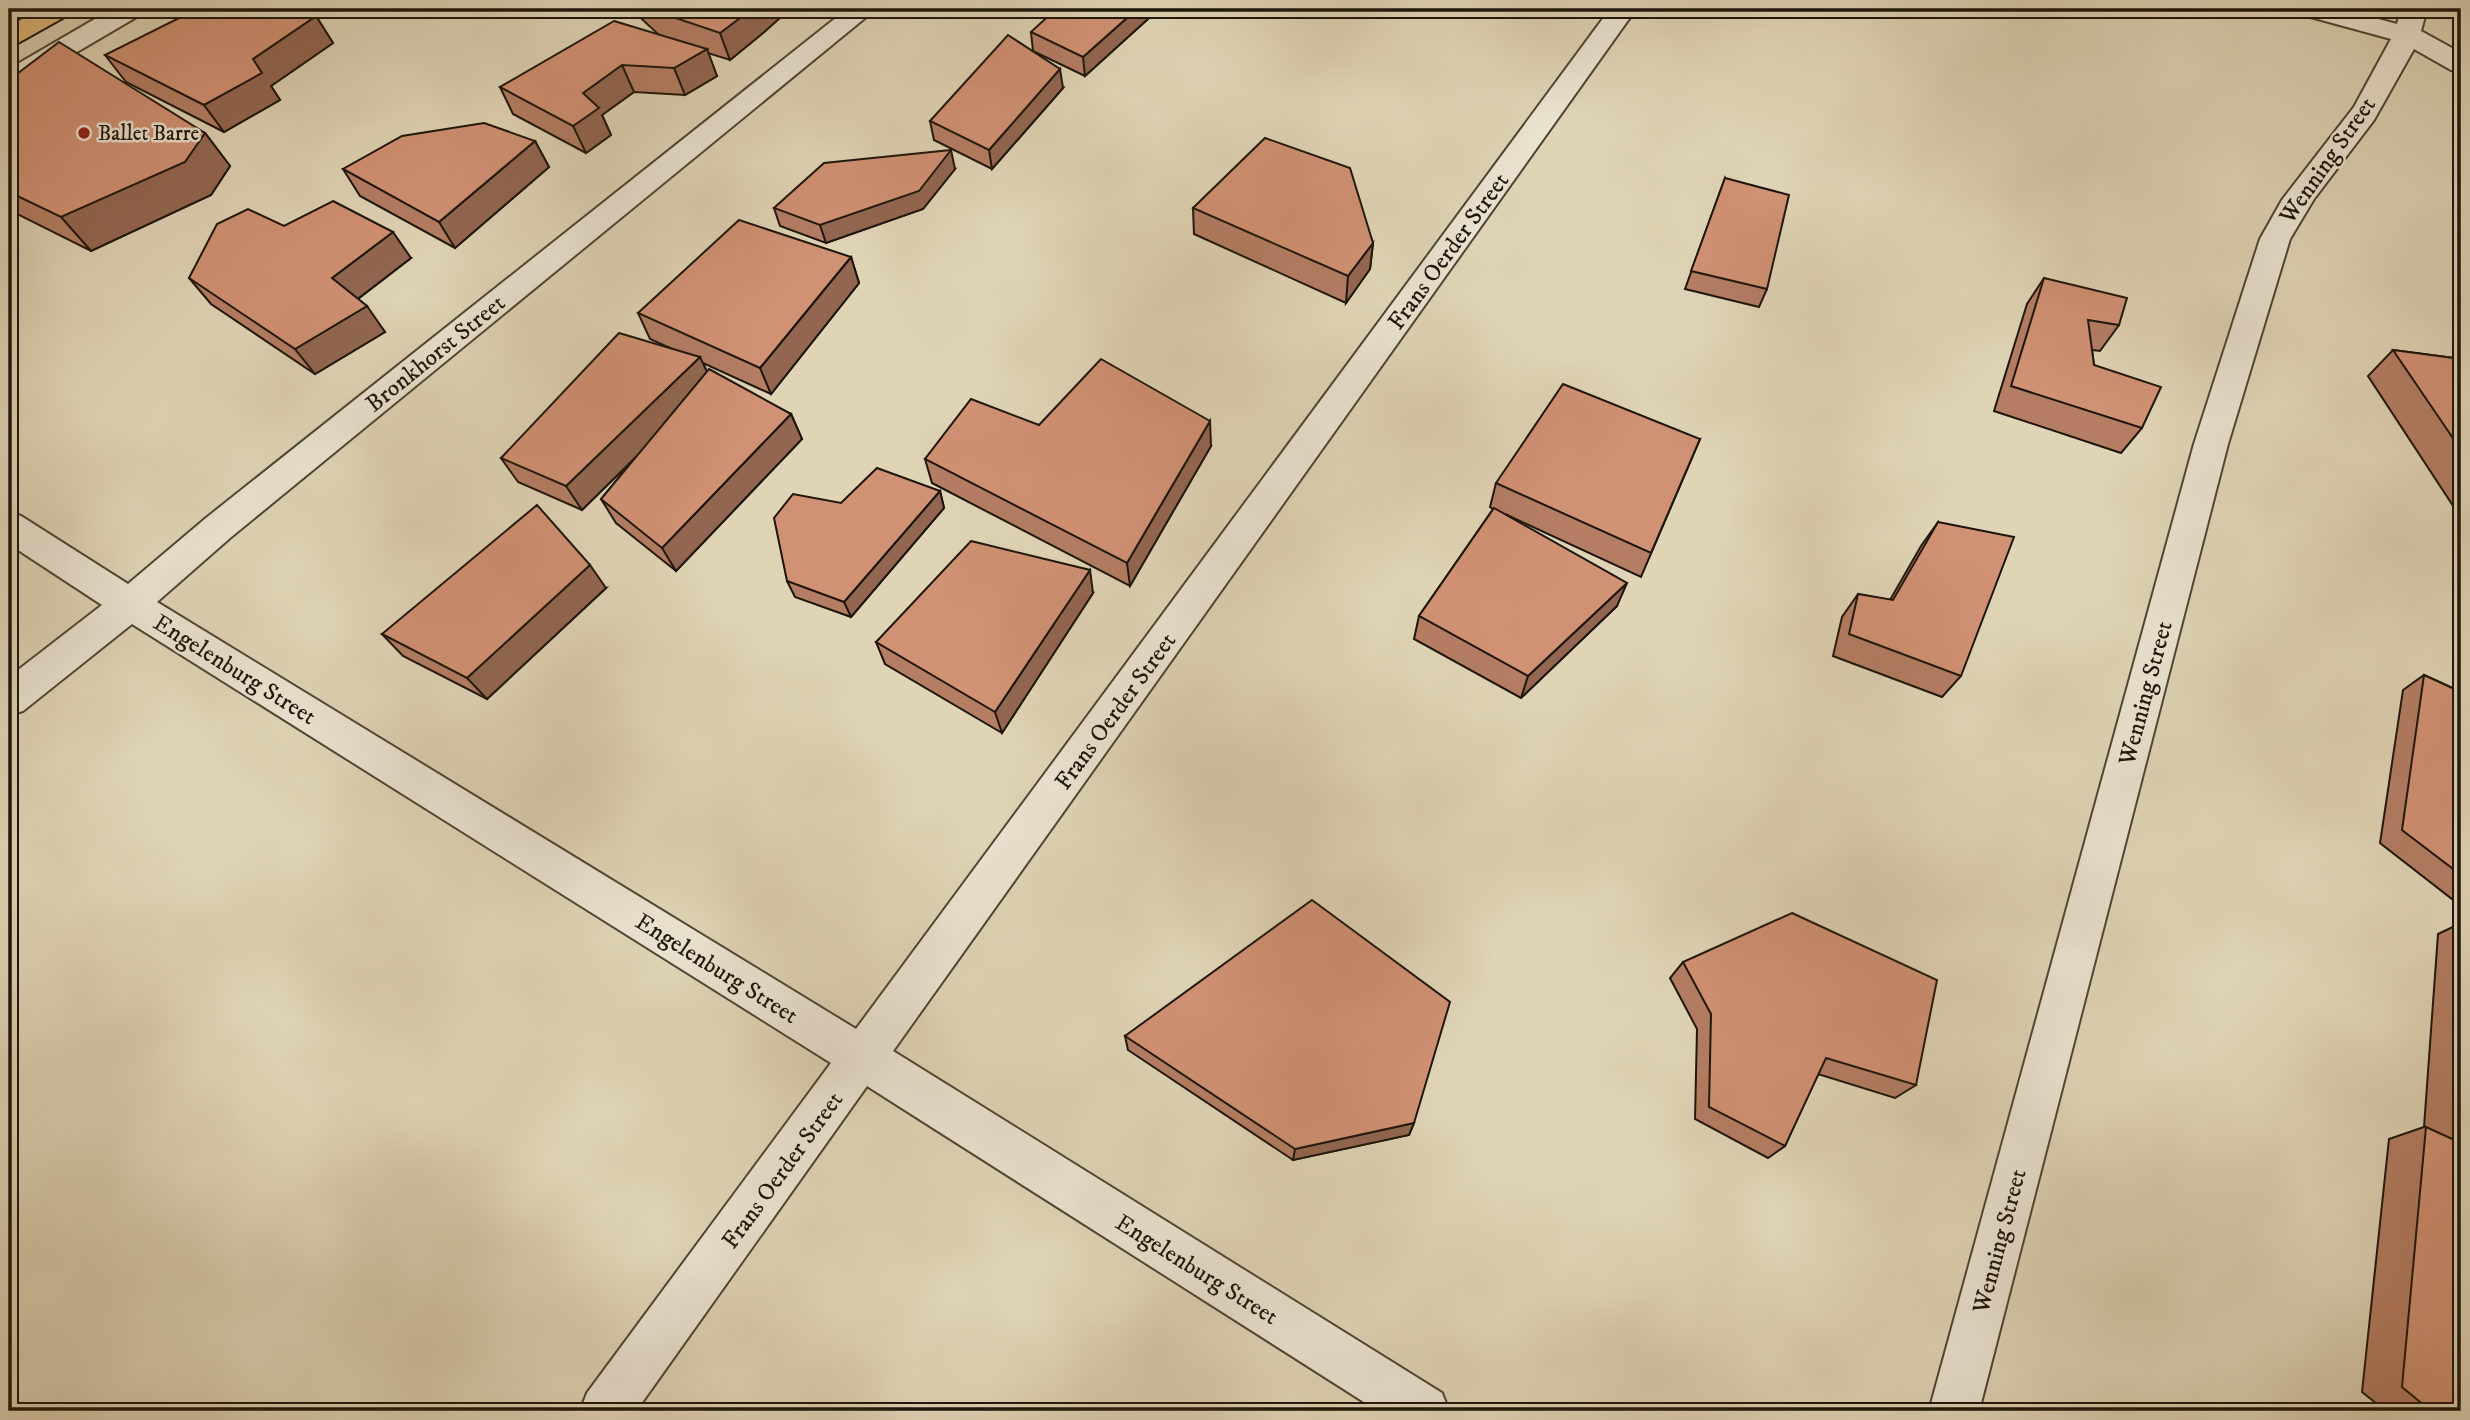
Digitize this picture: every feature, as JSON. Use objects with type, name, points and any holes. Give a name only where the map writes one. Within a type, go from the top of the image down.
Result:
[{"type":"main road","points":[[9,37],[59,9]]},
{"type":"street","points":[[9,80],[131,9]]},
{"type":"street","name":"Bronkhorst Street","points":[[9,699],[130,604],[218,528],[863,9]]},
{"type":"street","name":"Frans Oerder Street","points":[[605,1411],[1623,9]]},
{"type":"street","points":[[2312,9],[2411,22],[2461,64]]},
{"type":"street","name":"Wenning Street","points":[[1954,1411],[2211,444],[2275,239],[2284,219],[2305,188],[2360,120],[2411,22]]},
{"type":"street","name":"Engelenburg Street","points":[[9,526],[1424,1411]]},
{"type":"building","points":[[197,9],[277,9],[316,16],[253,59],[262,73],[204,105],[105,55]]},
{"type":"building","points":[[649,9],[752,9],[720,33]]},
{"type":"building","points":[[1056,9],[1137,9],[1083,57],[1031,32]]},
{"type":"building","points":[[614,21],[707,49],[674,68],[622,65],[583,93],[599,108],[573,126],[500,87]]},
{"type":"building","points":[[1008,35],[1060,69],[989,150],[930,121]]},
{"type":"building","points":[[59,42],[205,133],[185,162],[61,217],[9,192],[9,80]]},
{"type":"building","points":[[484,123],[535,141],[439,222],[343,169],[402,136]]},
{"type":"building","points":[[1265,138],[1350,168],[1373,243],[1348,276],[1193,208]]},
{"type":"building","points":[[951,150],[919,191],[820,225],[774,208],[824,163]]},
{"type":"building","points":[[1725,178],[1789,195],[1767,289],[1691,271]]},
{"type":"building","points":[[333,201],[393,232],[332,278],[367,306],[295,349],[189,278],[217,224],[248,209],[284,226]]},
{"type":"building","points":[[739,220],[851,257],[760,368],[638,313]]},
{"type":"building","points":[[2044,278],[2127,298],[2119,325],[2088,320],[2094,365],[2161,387],[2142,428],[2011,386]]},
{"type":"building","points":[[619,333],[700,357],[566,486],[501,458]]},
{"type":"building","points":[[2393,350],[2461,359],[2461,450]]},
{"type":"building","points":[[1101,359],[1210,421],[1127,563],[925,459],[971,399],[1039,425]]},
{"type":"building","points":[[709,369],[791,414],[662,548],[601,499]]},
{"type":"building","points":[[1563,384],[1700,439],[1651,553],[1496,483]]},
{"type":"building","points":[[877,468],[940,491],[844,602],[787,581],[774,518],[793,494],[841,503]]},
{"type":"building","points":[[537,505],[590,565],[467,678],[382,634]]},
{"type":"building","points":[[1494,508],[1627,583],[1528,676],[1419,616]]},
{"type":"building","points":[[1938,522],[2014,537],[1961,676],[1849,634],[1858,594],[1893,600]]},
{"type":"building","points":[[971,541],[1090,570],[995,712],[876,642]]},
{"type":"building","points":[[2424,675],[2461,692],[2461,875],[2402,830]]},
{"type":"building","points":[[1312,900],[1450,1002],[1414,1123],[1295,1149],[1125,1036]]},
{"type":"building","points":[[1792,913],[1937,980],[1916,1085],[1826,1058],[1785,1146],[1709,1107],[1711,1014],[1683,962]]},
{"type":"building","points":[[2426,1127],[2461,1143],[2461,1411],[2431,1411],[2402,1387]]},
{"type":"place","name":"Ballet Barre","points":[[84,133]]}]
